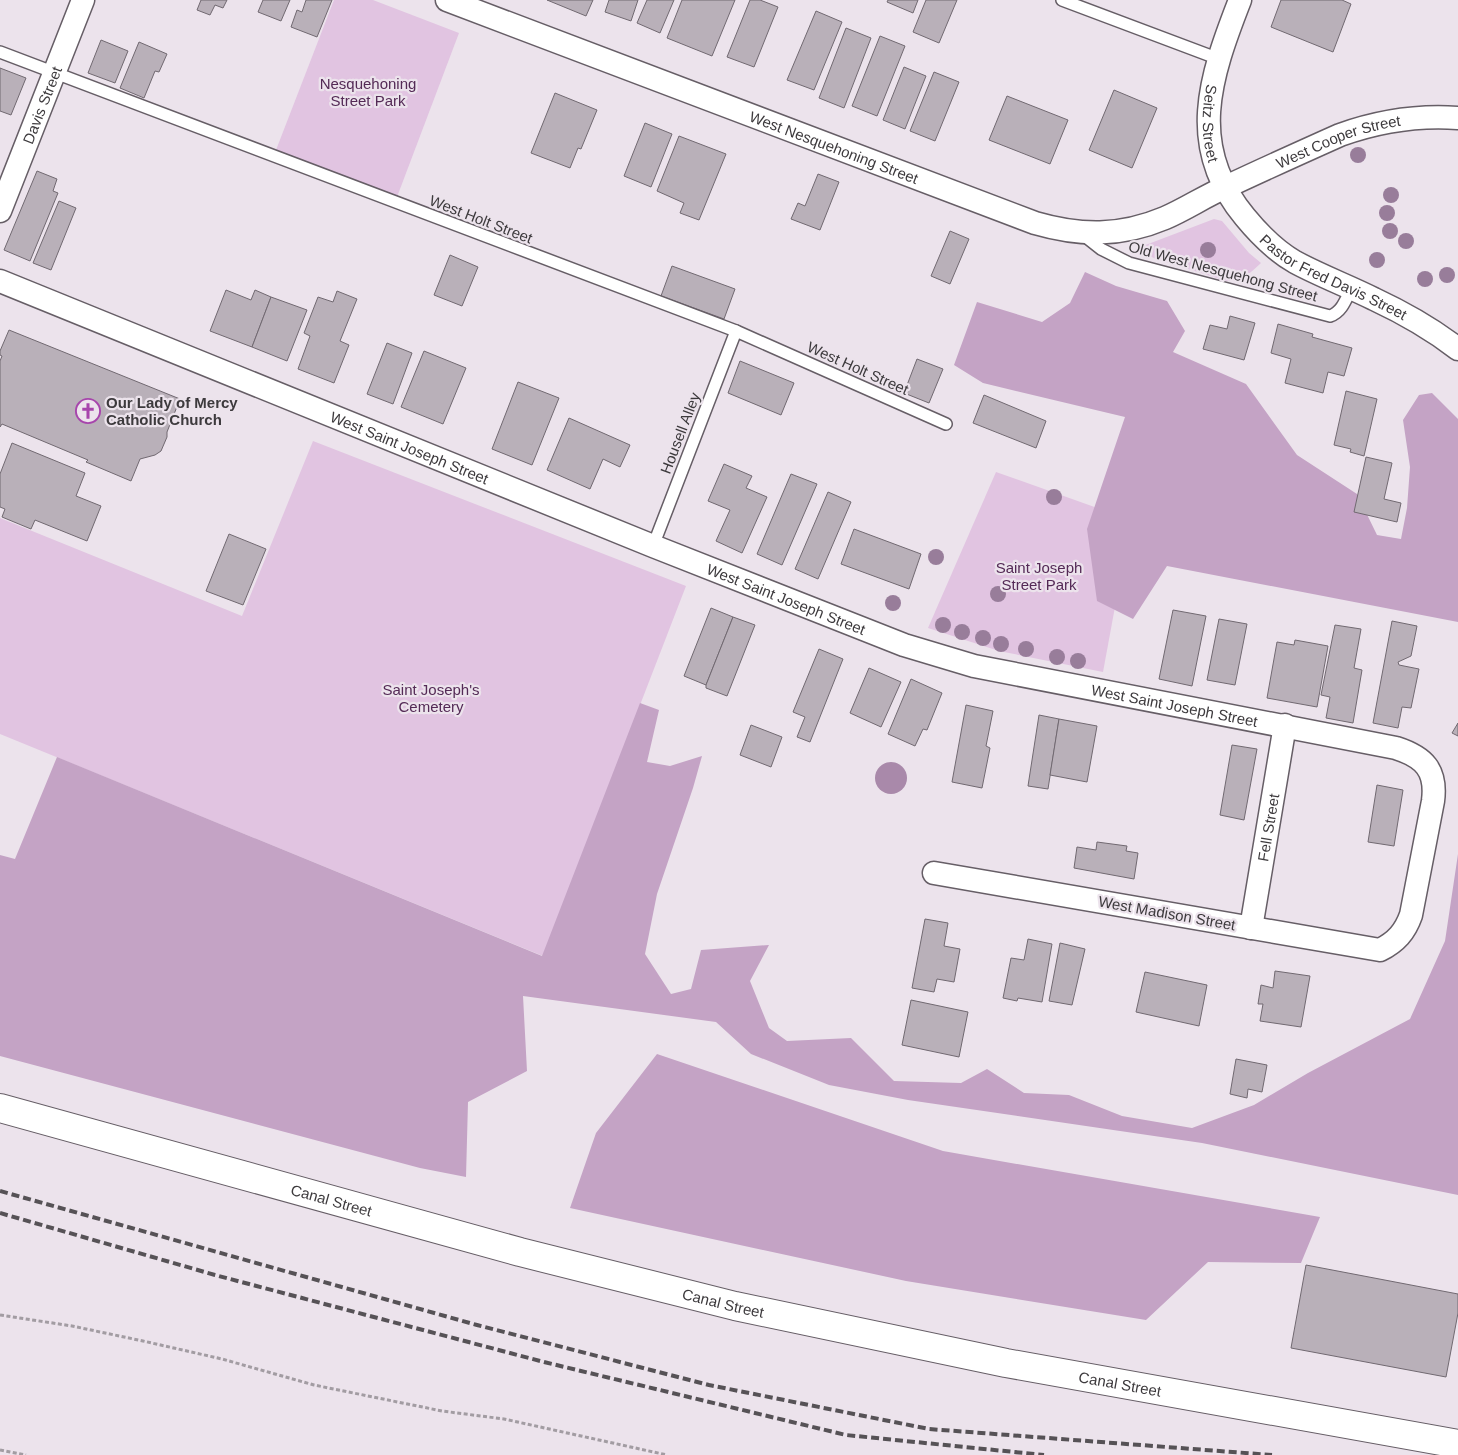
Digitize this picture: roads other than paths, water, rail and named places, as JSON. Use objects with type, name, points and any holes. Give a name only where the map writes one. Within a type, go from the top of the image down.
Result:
[{"type":"street","name":"Davis Street","points":[[0,211],[83,0]]},
{"type":"street","name":"West Nesquehoning Street","points":[[447,0],[1035,223],[1053,228],[1080,233],[1107,232],[1142,226],[1166,217],[1224,188]]},
{"type":"street","name":"Seitz Street","points":[[1224,188],[1215,167],[1209,138],[1211,99],[1213,79],[1240,0]]},
{"type":"street","name":"West Cooper Street","points":[[1224,188],[1357,129],[1411,118],[1458,118]]},
{"type":"street","name":"Pastor Fred Davis Street","points":[[1224,188],[1251,225],[1279,251],[1311,270],[1400,311],[1457,346]]},
{"type":"street","name":"West Saint Joseph Street","points":[[0,281],[875,634],[953,660],[1396,748],[1417,757],[1424,762],[1430,772],[1434,785],[1433,801],[1411,915],[1404,931],[1397,939]]},
{"type":"street","name":"Fell Street","points":[[1251,928],[1285,726]]},
{"type":"street","name":"West Madison Street","points":[[934,873],[1380,950],[1390,946],[1397,939]]},
{"type":"street","name":"Canal Street","points":[[0,1108],[520,1252],[735,1306],[1015,1365],[1458,1444]]},
{"type":"lane","points":[[1062,0],[1219,59]]},
{"type":"lane","name":"West Holt Street","points":[[0,52],[736,331],[946,424]]},
{"type":"lane","name":"Old West Nesquehong Street","points":[[1080,233],[1101,249],[1128,263],[1330,316],[1341,310],[1351,289]]},
{"type":"lane","name":"Housell Alley","points":[[653,546],[736,331]]},
{"type":"railway","points":[[0,1191],[477,1325],[709,1385],[929,1429],[1272,1455]]},
{"type":"railway","points":[[0,1213],[215,1275],[544,1362],[846,1435],[1044,1455]]},
{"type":"place","name":"Our Lady of Mercy Catholic Church","points":[[88,411]]},
{"type":"park label","name":"Nesquehoning Street Park","points":[[368,92]]},
{"type":"park label","name":"Saint Joseph Street Park","points":[[1039,576]]},
{"type":"park label","name":"Saint Joseph's Cemetery","points":[[431,698]]}]
